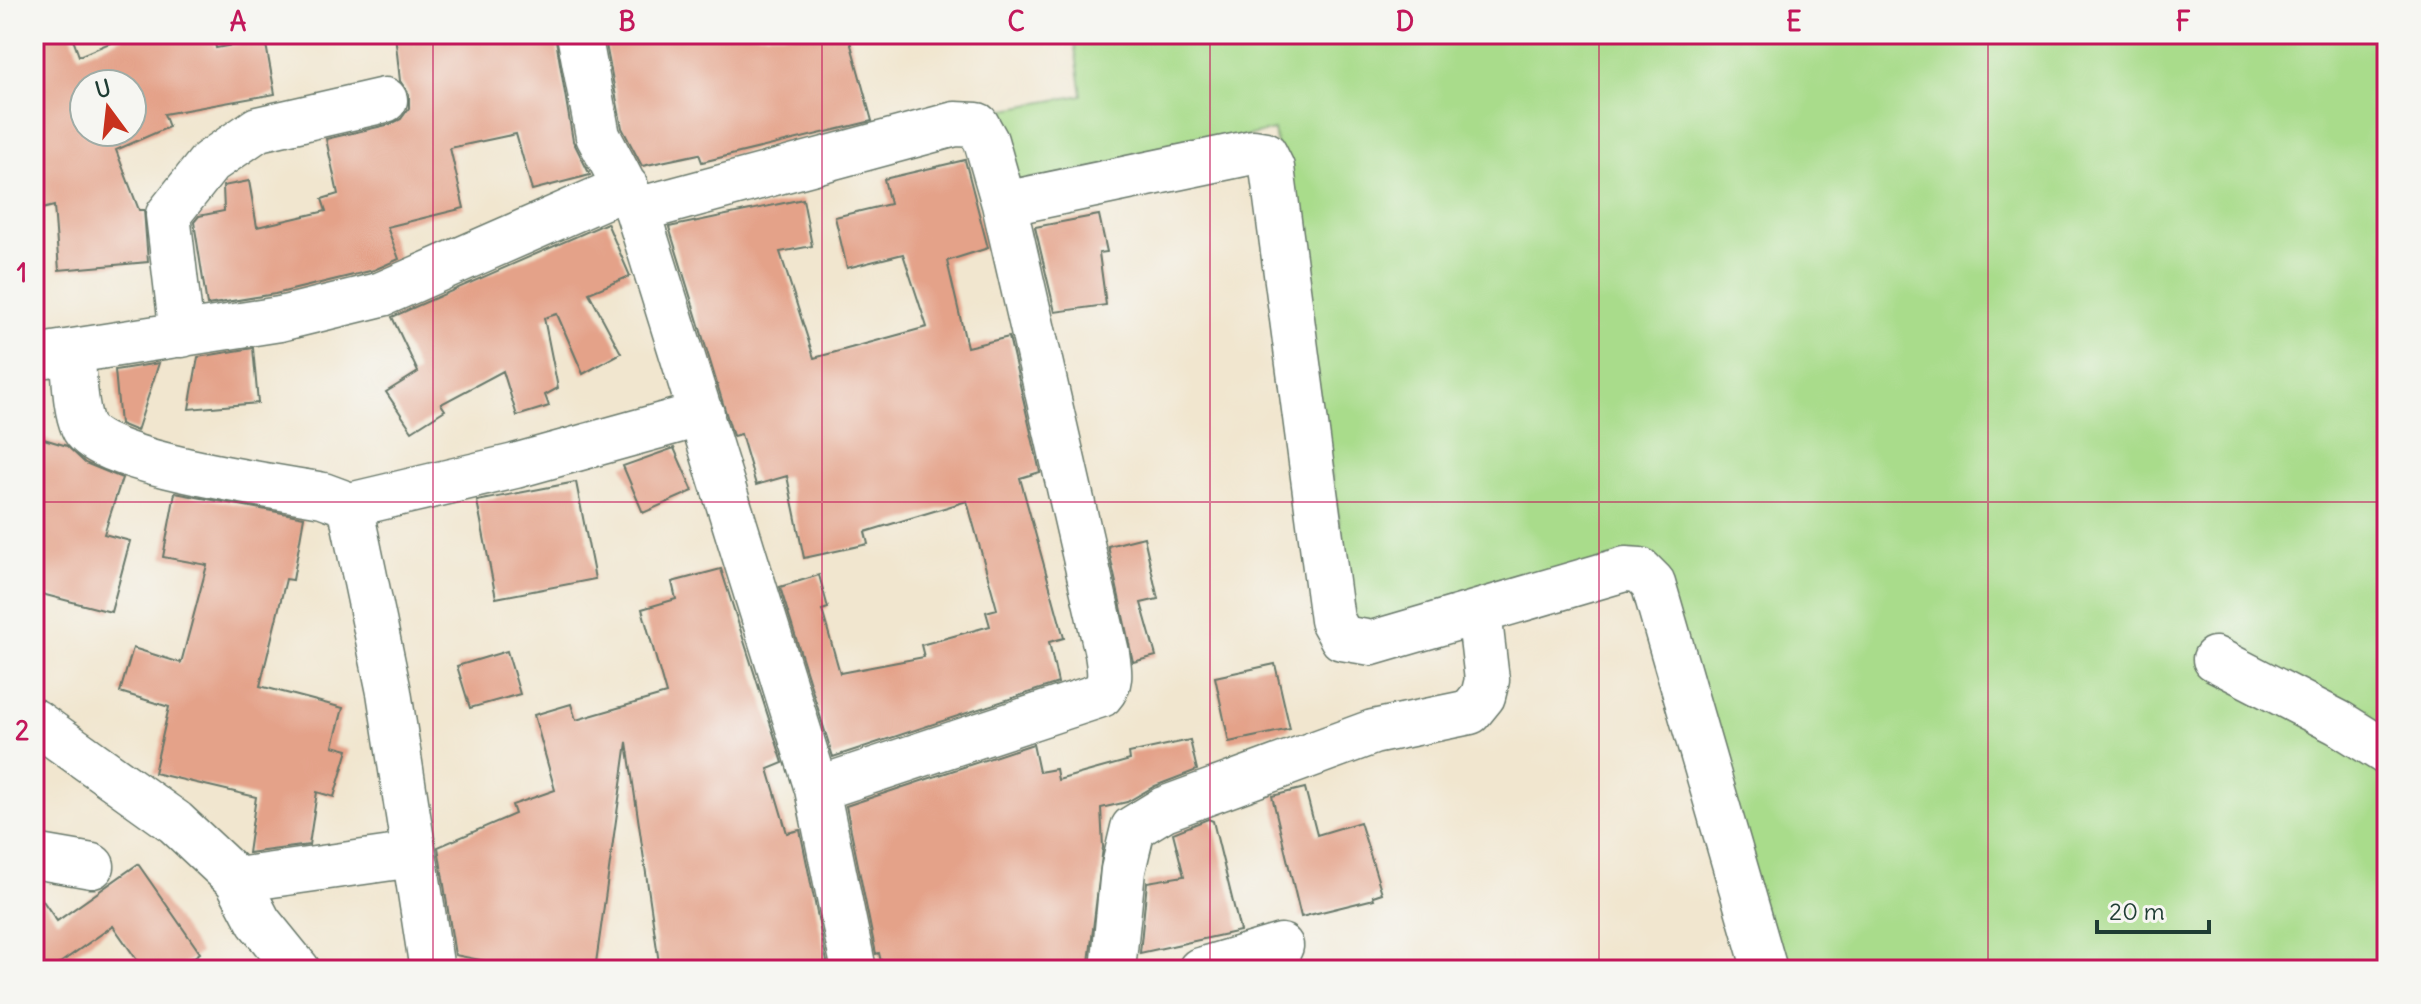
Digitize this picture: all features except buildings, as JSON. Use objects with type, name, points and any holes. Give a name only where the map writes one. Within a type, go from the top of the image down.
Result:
[{"type":"street","points":[[579,34],[598,136],[632,199],[702,414],[817,789],[854,970]]},
{"type":"street","points":[[182,335],[168,215],[210,162],[258,129],[385,100]]},
{"type":"street","points":[[702,414],[515,466],[350,505],[323,495],[131,458],[96,442],[83,428],[53,355],[280,319],[382,294],[632,199],[955,124],[977,125],[986,141],[1004,204],[1110,677],[1101,695],[817,789]]},
{"type":"street","points":[[1004,204],[1253,152],[1265,154],[1272,168],[1332,620],[1342,638],[1372,643],[1625,569],[1640,570],[1653,583],[1765,970]]},
{"type":"street","points":[[350,505],[389,692],[432,970]]},
{"type":"street","points":[[1113,970],[1123,870],[1133,828],[1164,809],[1373,732],[1470,712],[1483,696],[1487,680],[1479,612]]},
{"type":"street","points":[[2215,659],[2339,723],[2387,753]]},
{"type":"street","points":[[34,721],[175,822],[237,880],[259,922],[298,970]]},
{"type":"street","points":[[237,880],[413,855]]},
{"type":"street","points":[[34,856],[92,866]]},
{"type":"street","points":[[1200,970],[1281,946]]},
{"type":"green space","points":[[1073,34],[2387,34],[2387,970],[1781,970],[1635,551],[1358,635],[1274,130],[1017,185],[1000,110],[1082,95]]}]
